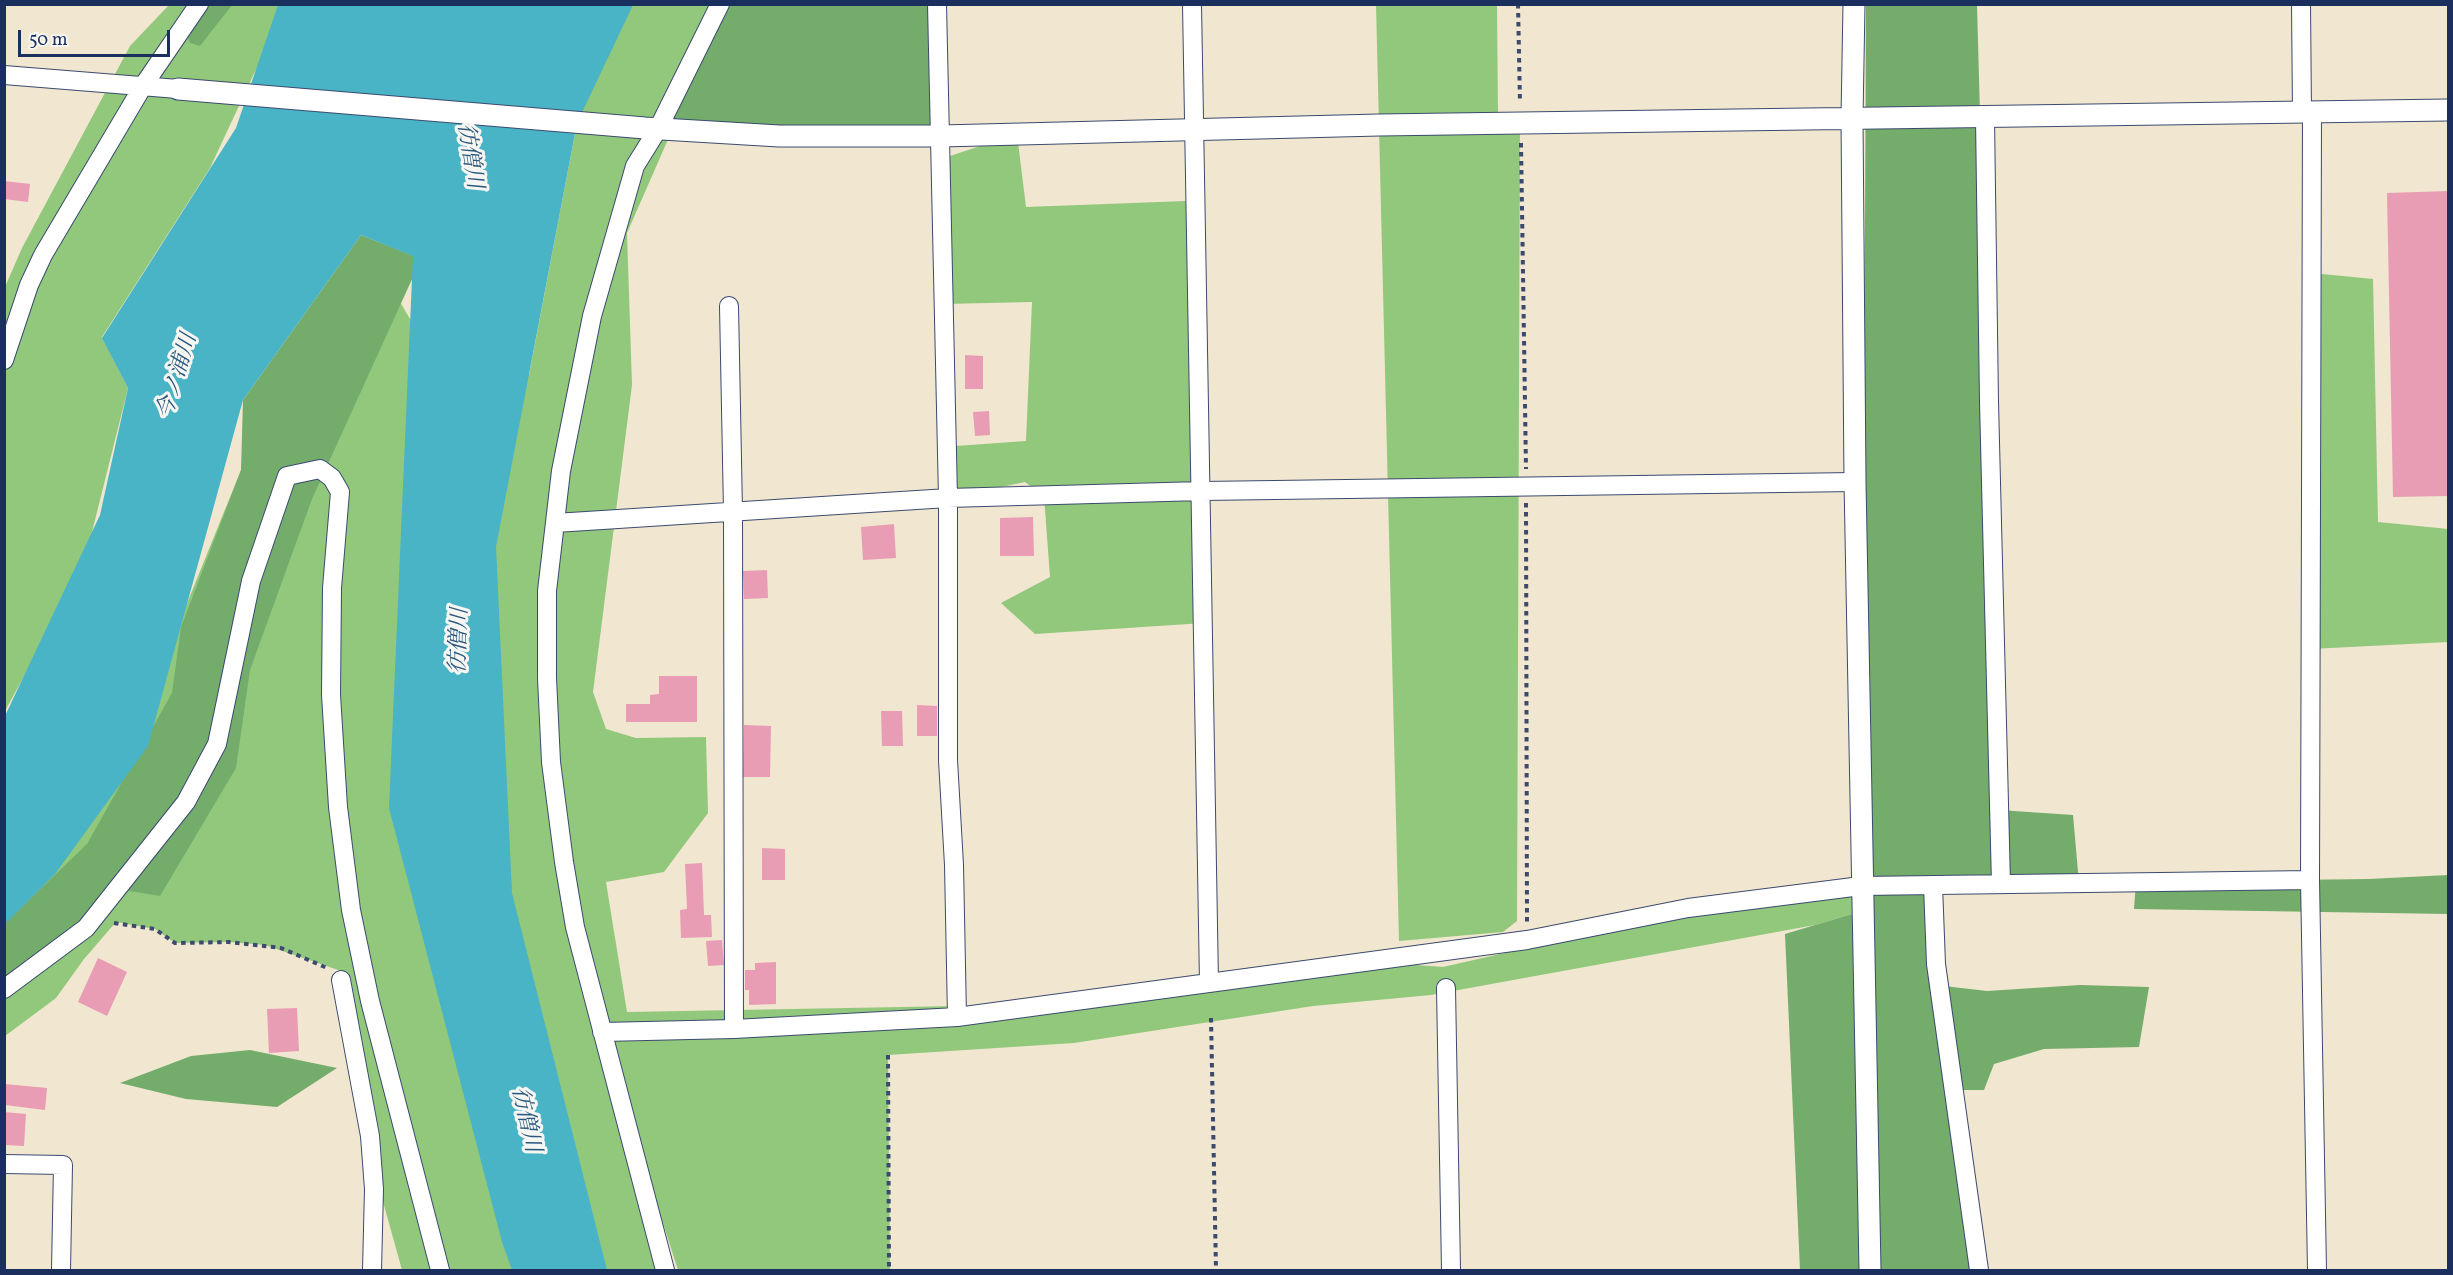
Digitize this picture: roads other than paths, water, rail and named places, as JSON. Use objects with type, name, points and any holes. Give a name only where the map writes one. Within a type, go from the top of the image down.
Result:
[{"type":"street","points":[[4,340],[43,255],[143,86],[199,4]]},
{"type":"street","points":[[665,1270],[576,927],[560,837],[551,762],[547,678],[547,591],[561,471],[592,316],[635,166],[652,129],[720,4]]},
{"type":"street","points":[[937,4],[948,498],[948,760],[954,865],[957,1017]]},
{"type":"street","points":[[1192,4],[1209,983]]},
{"type":"street","points":[[1854,4],[1852,118],[1855,482],[1870,1270]]},
{"type":"street","points":[[2301,4],[2307,112],[2310,880],[2317,1270]]},
{"type":"street","points":[[4,75],[652,129],[779,136],[941,136],[1195,129],[2448,110]]},
{"type":"street","points":[[1985,118],[1989,402],[2001,884]]},
{"type":"street","points":[[4,360],[29,285]]},
{"type":"street","points":[[729,306],[733,512],[734,1029]]},
{"type":"street","points":[[4,989],[86,928],[186,802],[217,744],[251,581],[287,476],[320,469],[332,478],[340,492],[332,588],[331,695],[338,807],[351,910],[370,1001],[440,1270]]},
{"type":"street","points":[[555,523],[948,498],[1202,491],[1855,482]]},
{"type":"street","points":[[602,1032],[734,1029],[957,1017],[1527,940],[1688,908],[1861,886],[2310,880]]},
{"type":"street","points":[[1933,885],[1936,964],[1979,1270]]},
{"type":"street","points":[[341,980],[370,1136],[374,1188],[372,1270]]},
{"type":"street","points":[[1446,988],[1450,1270]]},
{"type":"street","points":[[4,1164],[63,1165],[61,1270]]},
{"type":"water","points":[[278,5],[633,5],[577,123],[496,547],[512,893],[607,1270],[512,1270],[502,1242],[389,808],[413,256],[361,235],[243,400],[148,746],[55,874],[5,924],[4,718],[100,515],[128,388],[102,338],[236,128]]},
{"type":"water label","name":"彷僧川","points":[[468,156]]},
{"type":"water label","name":"今ノ浦川","points":[[179,377]]},
{"type":"water label","name":"彷僧川","points":[[461,641]]},
{"type":"water label","name":"彷僧川","points":[[524,1120]]}]
